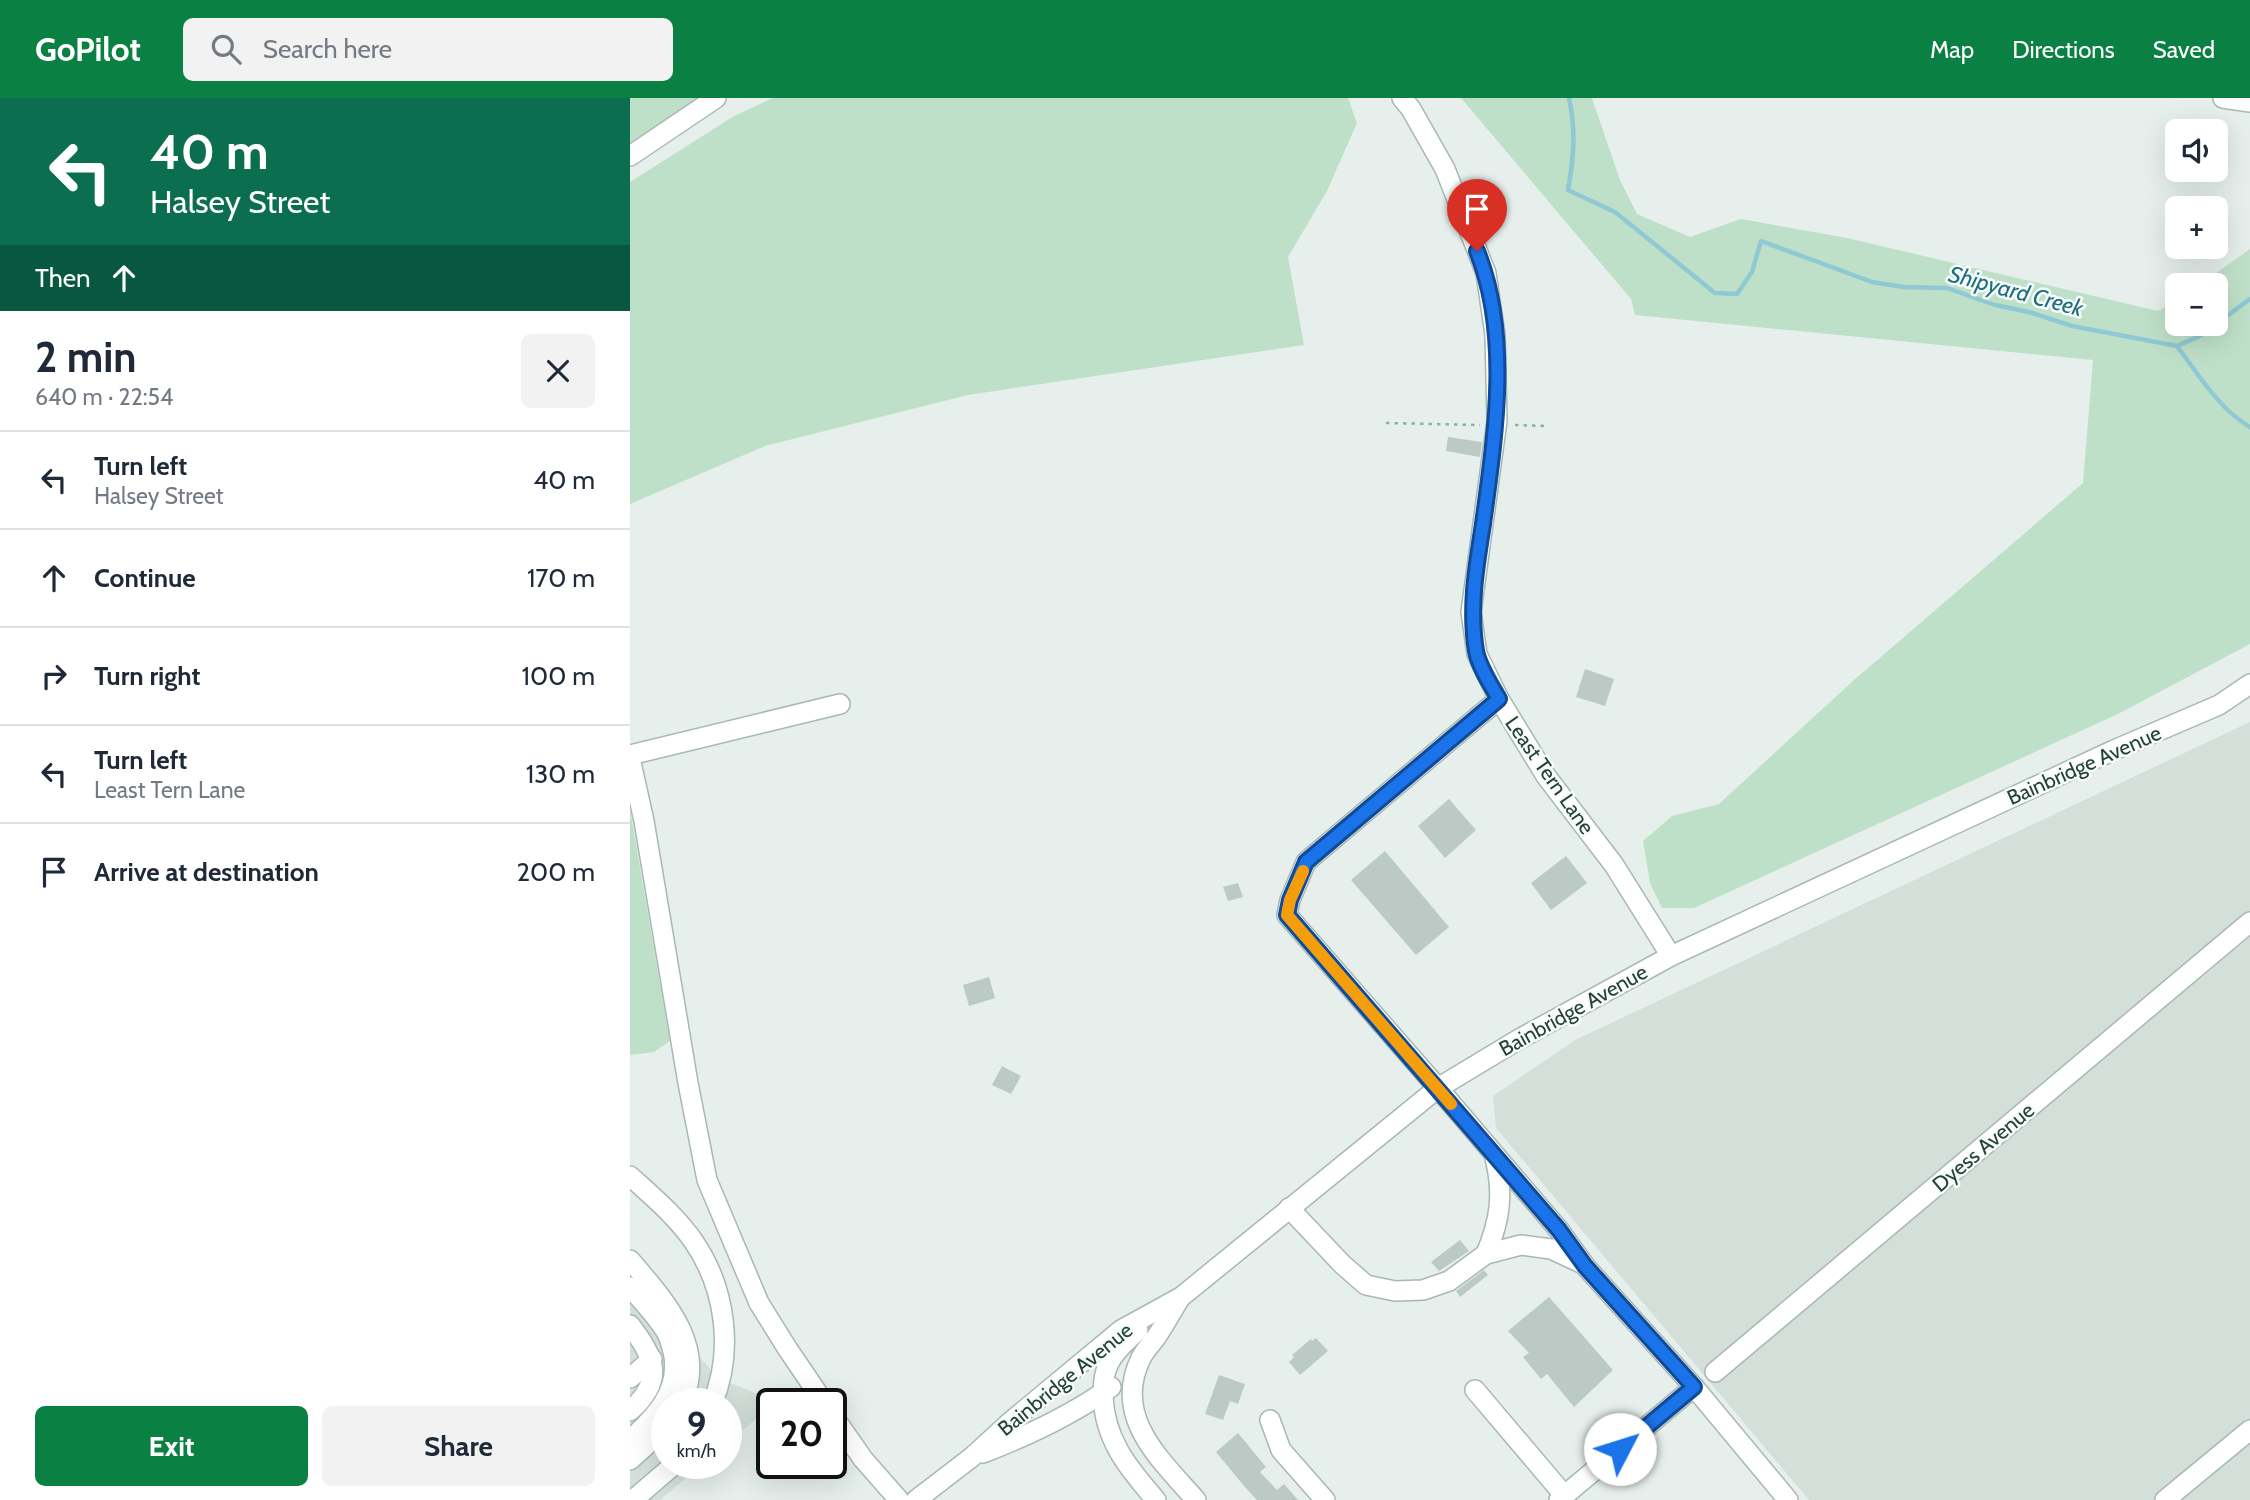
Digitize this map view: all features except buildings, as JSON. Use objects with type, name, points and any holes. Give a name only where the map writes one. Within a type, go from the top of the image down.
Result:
[{"type":"street","points":[[630,156],[716,98]]},
{"type":"street","name":"Least Tern Lane","points":[[1402,98],[1411,108],[1445,169],[1486,273],[1496,335],[1496,425],[1471,612],[1476,654],[1499,699],[1546,776],[1614,865],[1671,956]]},
{"type":"street","points":[[2223,98],[2250,102]]},
{"type":"street","name":"Bainbridge Avenue","points":[[916,1500],[972,1457],[1121,1331],[1181,1297],[1438,1088],[1521,1038],[1671,956],[2114,750],[2219,705],[2250,684]]},
{"type":"street","points":[[1499,699],[1306,862],[1290,900],[1287,915],[1438,1088],[1559,1230],[1585,1266],[1694,1387],[1788,1500]]},
{"type":"street","points":[[814,1388],[759,1303],[707,1180],[644,821],[630,757],[841,704]]},
{"type":"street","name":"Dyess Avenue","points":[[1715,1372],[2250,922]]},
{"type":"street","points":[[1486,1254],[1499,1216],[1501,1181],[1495,1157]]},
{"type":"street","points":[[630,1176],[664,1207],[695,1243],[718,1293],[726,1341],[723,1368],[717,1388]]},
{"type":"street","points":[[1289,1208],[1342,1264],[1366,1284],[1395,1291],[1423,1290],[1448,1281],[1486,1254],[1521,1245],[1551,1250],[1585,1266]]},
{"type":"street","points":[[630,1260],[670,1307],[679,1323],[690,1373],[687,1388]]},
{"type":"street","points":[[630,1286],[646,1344],[647,1391],[630,1411]]},
{"type":"street","points":[[1181,1297],[1141,1357],[1133,1381],[1134,1415],[1143,1437],[1196,1500]]},
{"type":"street","points":[[1156,1500],[1116,1449],[1109,1431],[1103,1392],[1108,1363],[1142,1326],[1181,1297]]},
{"type":"street","points":[[630,1304],[646,1344],[676,1369],[673,1387],[662,1406],[649,1423],[630,1440]]},
{"type":"street","points":[[630,1365],[646,1344],[677,1337],[685,1345]]},
{"type":"street","points":[[630,1378],[646,1344]]},
{"type":"street","points":[[630,1391],[646,1344]]},
{"type":"street","points":[[630,1427],[650,1406],[663,1381],[661,1351],[646,1344]]},
{"type":"street","name":"Bainbridge Avenue","points":[[972,1457],[1017,1440],[1083,1407],[1138,1367]]},
{"type":"street","points":[[1475,1390],[1562,1498],[1694,1387]]},
{"type":"street","points":[[1270,1420],[1281,1450],[1325,1500]]},
{"type":"street","points":[[2165,1500],[2250,1430]]},
{"type":"street","points":[[847,1436],[899,1500]]},
{"type":"street","points":[[630,1460],[651,1441]]},
{"type":"street","points":[[633,1500],[657,1479]]},
{"type":"path","points":[[1386,423],[1546,426]]},
{"type":"shaded area","points":[[2250,722],[2250,1500],[1809,1500],[1496,1128],[1493,1096],[1575,1040]]},
{"type":"shaded area","points":[[630,1277],[718,1378],[756,1393],[756,1419],[742,1431],[742,1388],[651,1388],[651,1479],[685,1479],[660,1500],[630,1500]]},
{"type":"green space","points":[[630,98],[697,98],[630,143]]},
{"type":"green space","points":[[773,98],[1348,98],[1357,123],[1327,191],[1288,257],[1304,345],[968,395],[765,446],[630,504],[630,182],[734,116]]},
{"type":"green space","points":[[1461,98],[1592,98],[1620,180],[1637,214],[1690,237],[1741,219],[1847,238],[2158,311],[2165,307],[2165,336],[2228,336],[2228,273],[2216,273],[2250,249],[2250,644],[2118,714],[1694,908],[1662,908],[1650,883],[1643,841],[1672,816],[1719,804],[1854,680],[2083,483],[2093,360],[1635,315],[1631,299]]},
{"type":"green space","points":[[630,810],[670,1041],[654,1052],[630,1055]]},
{"type":"waterway","name":"Shipyard Creek","points":[[1569,98],[1573,144],[1568,190],[1615,212],[1715,293],[1737,294],[1752,272],[1761,241],[1872,282],[1903,287],[1947,288],[1995,305],[2029,312],[2072,326],[2177,346],[2228,411],[2250,427]]},
{"type":"waterway","points":[[2177,346],[2200,336],[2250,299]]},
{"type":"slow traffic","points":[[1303,871],[1290,900],[1287,915],[1451,1104]]},
{"type":"route","points":[[1477,251],[1486,273],[1496,335],[1497,421],[1471,612],[1476,654],[1499,699],[1306,862],[1290,900],[1287,915],[1559,1230],[1585,1266],[1694,1387],[1620,1449]]}]
